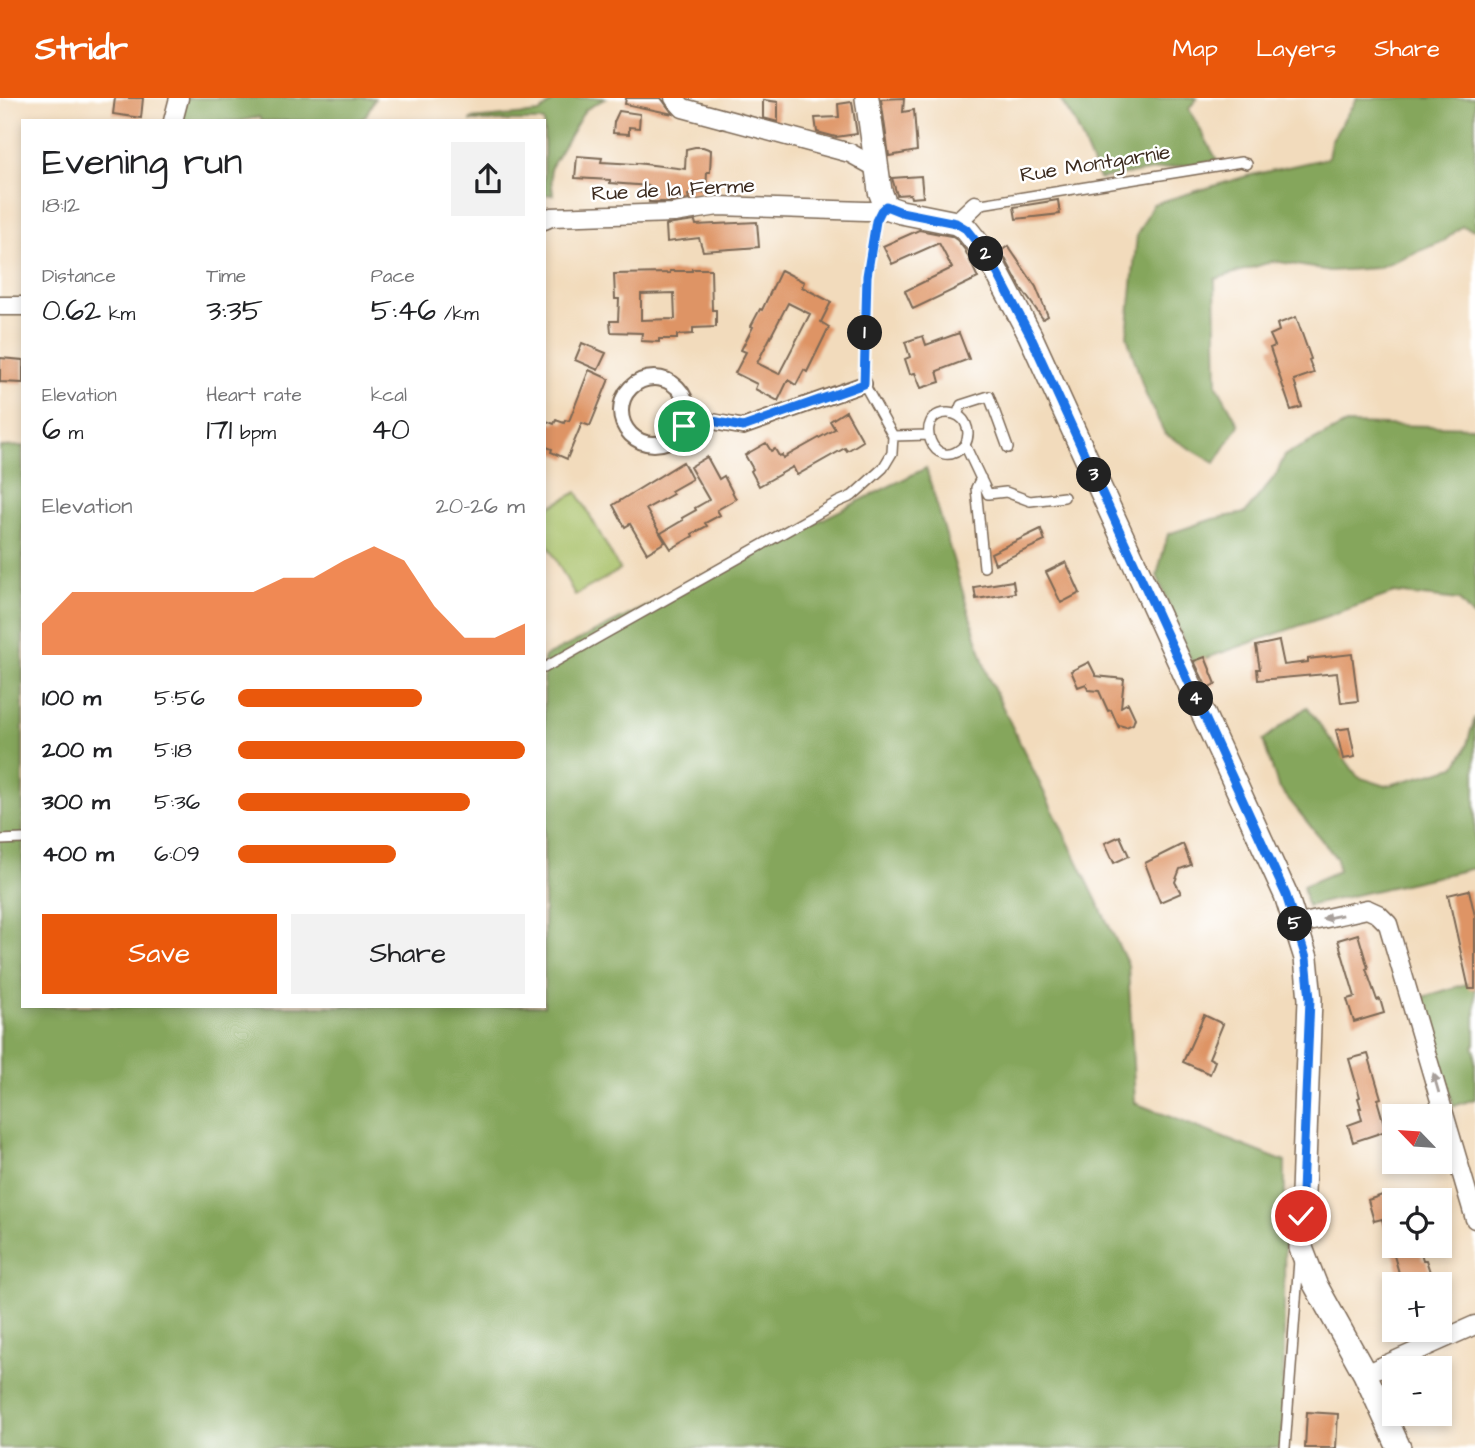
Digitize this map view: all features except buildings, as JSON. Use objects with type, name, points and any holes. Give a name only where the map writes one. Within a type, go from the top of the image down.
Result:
[{"type":"street","points":[[174,119],[179,98]]},
{"type":"street","points":[[674,98],[683,108],[850,153],[877,168]]},
{"type":"street","points":[[867,98],[884,209],[956,223],[966,229],[990,259],[1030,335],[1286,895],[1306,958],[1310,999],[1301,1248],[1315,1284],[1365,1374],[1399,1448]]},
{"type":"street","name":"Rue Montgarnie","points":[[956,223],[975,205]]},
{"type":"street","name":"Rue de la Ferme","points":[[546,218],[674,213],[718,206],[865,211],[884,209]]},
{"type":"street","points":[[0,306],[21,306]]},
{"type":"street","points":[[655,378],[680,390],[687,407],[687,416],[684,426],[672,439],[663,443],[645,443],[629,433],[624,425],[622,406],[630,389],[655,378]]},
{"type":"street","points":[[687,416],[743,427],[864,384]]},
{"type":"street","points":[[1295,925],[1367,909],[1378,914],[1388,924],[1475,1219]]},
{"type":"street","points":[[1365,1374],[1475,1325]]},
{"type":"lane","name":"Rue Montgarnie","points":[[975,205],[1241,162],[1247,164]]},
{"type":"lane","points":[[546,667],[852,496],[883,468],[892,453],[893,436],[864,384],[867,276],[876,221],[884,209]]},
{"type":"lane","points":[[957,415],[961,405],[989,396],[1009,448]]},
{"type":"lane","points":[[943,414],[957,415],[963,419],[969,432],[965,445],[960,450],[947,454],[940,452],[934,448],[928,435],[932,422],[943,414]]},
{"type":"lane","points":[[893,436],[928,435]]},
{"type":"lane","points":[[965,445],[988,494],[1006,492],[1030,501],[1064,497]]},
{"type":"lane","points":[[981,478],[976,488],[984,567]]},
{"type":"lane","points":[[0,840],[21,839]]},
{"type":"lane","points":[[1285,1448],[1301,1248]]},
{"type":"green space","points":[[186,98],[375,98],[365,117],[361,119],[181,119]]},
{"type":"green space","points":[[557,98],[606,98],[585,110],[550,169],[553,195],[546,194],[546,119],[471,119],[539,113]]},
{"type":"green space","points":[[1059,98],[1197,98],[1189,109],[1217,160],[1099,179],[1075,122]]},
{"type":"green space","points":[[1357,98],[1475,98],[1475,230],[1462,226],[1444,241],[1377,268],[1330,271],[1274,261],[1215,279],[1217,385],[1239,425],[1215,463],[1165,434],[1145,393],[1127,336],[1137,235],[1153,204],[1247,176],[1328,158],[1331,141]]},
{"type":"green space","points":[[1346,424],[1475,427],[1475,619],[1459,600],[1394,593],[1192,663],[1157,575],[1168,534],[1213,519],[1245,513],[1276,475],[1285,455]]},
{"type":"green space","points":[[21,446],[21,1008],[546,1008],[546,656],[926,468],[988,677],[1128,965],[1135,1103],[1285,1162],[1283,1448],[0,1448],[0,447]]},
{"type":"green space","points":[[577,492],[620,570],[575,595],[546,542],[546,509]]},
{"type":"green space","points":[[1307,707],[1358,777],[1386,786],[1455,767],[1465,751],[1475,717],[1475,868],[1307,906],[1303,886],[1338,871],[1337,859],[1278,786],[1263,740]]},
{"type":"green space","points":[[1475,981],[1475,1099],[1454,1106],[1420,998]]},
{"type":"route","points":[[684,426],[687,416],[743,427],[864,384],[867,276],[876,221],[886,206],[901,212],[956,223],[966,229],[990,259],[1030,335],[1286,895],[1306,958],[1310,999],[1301,1216]]}]
